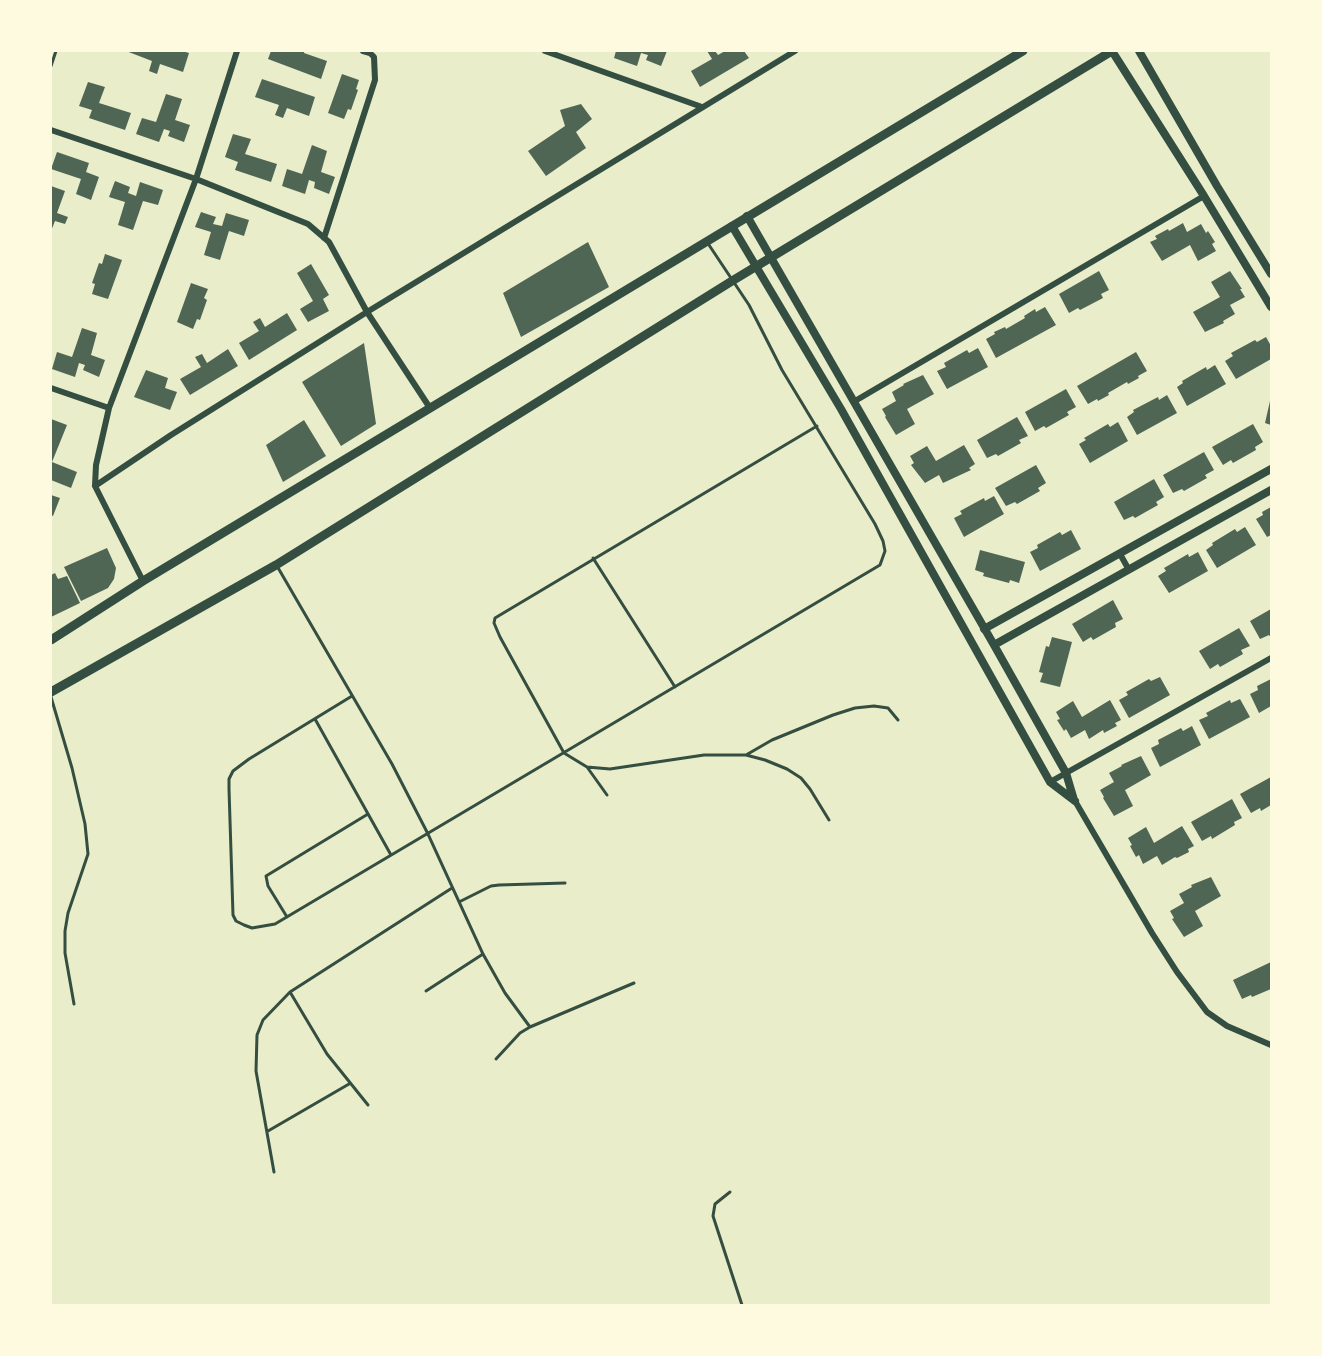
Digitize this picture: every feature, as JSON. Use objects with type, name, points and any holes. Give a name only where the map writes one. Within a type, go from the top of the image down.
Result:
[{"type":"main road","points":[[51,640],[143,581],[732,226],[1011,54],[1023,51]]},
{"type":"main road","points":[[51,692],[276,565],[732,281],[1112,51]]},
{"type":"street","points":[[143,581],[95,486],[96,465],[109,408],[196,179],[237,51]]},
{"type":"street","points":[[324,238],[375,80],[374,57],[363,51]]},
{"type":"street","points":[[545,51],[702,107]]},
{"type":"street","points":[[95,486],[171,435],[368,312],[795,51]]},
{"type":"street","points":[[1112,51],[1204,195],[1271,307]]},
{"type":"street","points":[[1139,51],[1211,177],[1271,274]]},
{"type":"street","points":[[51,130],[196,179],[308,224],[329,242],[368,312],[430,408]]},
{"type":"street","points":[[855,401],[1204,195]]},
{"type":"street","points":[[747,216],[994,645],[1066,773],[1075,801],[1152,933],[1177,972],[1208,1012],[1227,1026],[1271,1045]]},
{"type":"street","points":[[732,226],[841,409],[1050,782],[1075,801]]},
{"type":"street","points":[[51,388],[109,408]]},
{"type":"street","points":[[984,629],[1271,469]]},
{"type":"street","points":[[994,645],[1271,490]]},
{"type":"street","points":[[1120,554],[1129,570]]},
{"type":"street","points":[[1050,782],[1271,658]]},
{"type":"lane","points":[[51,66],[56,51]]},
{"type":"lane","points":[[352,696],[239,765],[233,771],[229,779],[233,915],[236,921],[252,928],[275,924],[880,565],[883,559],[884,541],[875,524],[782,370],[749,305],[706,240]]},
{"type":"lane","points":[[608,795],[587,767],[564,753],[494,623],[495,618],[817,426]]},
{"type":"lane","points":[[593,558],[675,687]]},
{"type":"lane","points":[[276,565],[392,764],[428,834],[483,954],[505,993],[530,1027]]},
{"type":"lane","points":[[51,697],[75,779],[85,824],[88,854],[68,913],[65,932],[65,953],[74,1004]]},
{"type":"lane","points":[[747,755],[771,740],[855,708],[874,706],[888,708],[898,720]]},
{"type":"lane","points":[[315,719],[391,855]]},
{"type":"lane","points":[[587,767],[610,769],[704,756],[747,755],[780,766],[801,778],[830,820]]},
{"type":"lane","points":[[287,917],[268,886],[266,876],[368,814]]},
{"type":"lane","points":[[459,902],[491,886],[565,883]]},
{"type":"lane","points":[[274,1172],[256,1071],[257,1035],[263,1020],[290,992],[452,888]]},
{"type":"lane","points":[[426,991],[483,954]]},
{"type":"lane","points":[[496,1059],[520,1033],[530,1027],[634,982]]},
{"type":"lane","points":[[290,992],[327,1054],[368,1105]]},
{"type":"lane","points":[[267,1131],[349,1084]]},
{"type":"lane","points":[[730,1192],[715,1204],[713,1216],[742,1305]]},
{"type":"building","points":[[126,51],[189,53],[183,72],[160,64],[157,74],[149,71],[152,61]]},
{"type":"building","points":[[271,51],[304,51],[304,53],[327,61],[321,79],[268,59]]},
{"type":"building","points":[[616,51],[667,51],[661,66],[646,60],[648,55],[641,53],[637,66],[614,58]]},
{"type":"building","points":[[707,51],[715,51],[718,55],[725,51],[744,51],[749,58],[700,87],[691,71],[712,59]]},
{"type":"building","points":[[342,74],[359,80],[351,110],[348,109],[344,119],[328,113]]},
{"type":"building","points":[[262,79],[315,97],[309,116],[287,108],[283,118],[275,115],[279,105],[255,97]]},
{"type":"building","points":[[88,82],[105,87],[99,103],[131,113],[125,130],[89,118],[92,110],[79,106]]},
{"type":"building","points":[[166,94],[182,99],[175,120],[190,125],[184,142],[168,136],[170,131],[164,129],[159,142],[136,134],[142,118],[156,122]]},
{"type":"building","points":[[581,104],[592,119],[576,132],[586,148],[546,176],[528,151],[565,126],[560,110]]},
{"type":"building","points":[[233,134],[251,139],[245,154],[277,164],[271,182],[235,170],[238,162],[225,157]]},
{"type":"building","points":[[312,145],[327,151],[321,172],[335,177],[329,194],[314,188],[315,182],[309,180],[305,194],[282,186],[287,169],[302,174]]},
{"type":"building","points":[[57,152],[89,163],[86,172],[99,177],[91,200],[76,194],[81,179],[51,169]]},
{"type":"building","points":[[115,181],[130,187],[128,193],[136,196],[140,182],[163,190],[158,205],[143,201],[133,230],[118,225],[125,202],[109,197]]},
{"type":"building","points":[[51,186],[65,191],[57,213],[68,217],[65,224],[55,221],[51,231]]},
{"type":"building","points":[[201,212],[216,217],[213,224],[222,226],[226,213],[249,220],[244,236],[229,231],[220,260],[204,255],[211,232],[195,227]]},
{"type":"building","points":[[1183,223],[1187,232],[1201,224],[1215,242],[1212,244],[1216,251],[1198,261],[1190,245],[1162,261],[1150,242],[1157,239],[1155,236]]},
{"type":"building","points":[[588,242],[609,287],[521,337],[503,293]]},
{"type":"building","points":[[105,254],[122,260],[108,299],[92,294],[95,284],[92,283]]},
{"type":"building","points":[[311,264],[329,295],[323,299],[329,311],[308,322],[300,309],[313,301],[297,273]]},
{"type":"building","points":[[1099,271],[1109,290],[1101,294],[1103,298],[1069,313],[1059,294]]},
{"type":"building","points":[[1230,271],[1245,297],[1230,305],[1235,314],[1223,321],[1224,323],[1205,332],[1193,312],[1220,297],[1211,282]]},
{"type":"building","points":[[191,283],[208,289],[200,320],[197,319],[193,329],[177,322]]},
{"type":"building","points":[[1045,307],[1056,325],[996,358],[986,339],[995,334],[994,332],[1005,327],[1006,329],[1025,318],[1024,316],[1035,309],[1036,312]]},
{"type":"building","points":[[287,313],[297,330],[249,360],[239,343],[259,331],[253,322],[260,318],[265,327]]},
{"type":"building","points":[[82,328],[97,333],[91,355],[105,360],[99,377],[83,370],[85,365],[79,363],[75,377],[52,369],[57,352],[72,357]]},
{"type":"building","points":[[1266,337],[1271,346],[1271,359],[1236,379],[1225,361],[1233,356],[1231,353],[1255,340],[1257,342]]},
{"type":"building","points":[[364,343],[376,424],[341,446],[302,382]]},
{"type":"building","points":[[978,348],[988,367],[947,389],[937,371],[946,367],[944,363],[967,350],[969,353]]},
{"type":"building","points":[[228,349],[238,366],[190,395],[180,379],[201,367],[195,357],[202,354],[207,363]]},
{"type":"building","points":[[1136,352],[1147,371],[1138,376],[1139,378],[1108,393],[1109,395],[1088,404],[1077,386]]},
{"type":"building","points":[[1215,365],[1226,384],[1187,406],[1177,387],[1183,383],[1182,381],[1206,367],[1207,370]]},
{"type":"building","points":[[146,370],[168,378],[165,388],[177,392],[170,410],[134,397]]},
{"type":"building","points":[[923,375],[934,394],[907,409],[915,424],[896,435],[882,409],[896,401],[892,392]]},
{"type":"building","points":[[1066,389],[1076,407],[1067,412],[1069,415],[1046,428],[1044,426],[1035,431],[1025,412]]},
{"type":"building","points":[[1167,395],[1177,413],[1137,435],[1127,417],[1134,412],[1133,410],[1158,397],[1159,400]]},
{"type":"building","points":[[1271,401],[1271,425],[1265,423]]},
{"type":"building","points":[[1017,417],[1028,436],[1019,440],[1021,443],[998,456],[996,454],[987,458],[977,440]]},
{"type":"building","points":[[51,419],[67,425],[52,462],[77,472],[71,488],[51,480]]},
{"type":"building","points":[[304,420],[326,456],[283,482],[266,445]]},
{"type":"building","points":[[1118,422],[1128,441],[1090,463],[1079,444],[1086,440],[1084,438],[1108,424],[1110,427]]},
{"type":"building","points":[[1253,424],[1263,442],[1255,447],[1256,450],[1233,463],[1231,460],[1223,465],[1212,447]]},
{"type":"building","points":[[964,445],[975,464],[969,468],[971,470],[943,483],[939,475],[925,483],[911,465],[914,463],[910,456],[927,446],[936,461]]},
{"type":"building","points":[[1204,452],[1214,470],[1205,475],[1207,478],[1184,491],[1182,489],[1173,493],[1163,475]]},
{"type":"building","points":[[1036,465],[1046,483],[1038,488],[1040,491],[1017,504],[1015,502],[1006,506],[995,488]]},
{"type":"building","points":[[1154,479],[1164,497],[1156,502],[1158,505],[1135,518],[1133,516],[1124,520],[1114,502]]},
{"type":"building","points":[[51,495],[60,498],[53,516],[51,515]]},
{"type":"building","points":[[994,496],[1004,514],[964,537],[954,518],[962,514],[960,511],[984,498],[985,501]]},
{"type":"building","points":[[1271,507],[1271,535],[1267,537],[1256,519]]},
{"type":"building","points":[[1245,527],[1256,545],[1217,568],[1206,550],[1213,545],[1212,543],[1235,529],[1237,532]]},
{"type":"building","points":[[1071,530],[1081,549],[1040,571],[1030,552],[1038,548],[1037,545],[1060,532],[1062,535]]},
{"type":"building","points":[[107,548],[116,568],[114,579],[108,588],[81,601],[64,567]]},
{"type":"building","points":[[980,550],[1025,562],[1019,583],[1010,580],[1009,583],[983,576],[984,573],[975,570]]},
{"type":"building","points":[[1198,552],[1208,571],[1169,593],[1158,576],[1166,571],[1164,568],[1188,554],[1189,557]]},
{"type":"building","points":[[55,573],[58,579],[67,576],[80,603],[51,617],[51,575]]},
{"type":"building","points":[[1113,600],[1123,619],[1115,623],[1116,627],[1093,640],[1091,637],[1083,642],[1072,624]]},
{"type":"building","points":[[1271,609],[1271,638],[1269,635],[1260,639],[1250,621]]},
{"type":"building","points":[[1239,628],[1250,646],[1241,650],[1243,654],[1220,667],[1218,664],[1210,669],[1199,651]]},
{"type":"building","points":[[1052,637],[1072,642],[1060,687],[1040,682],[1043,673],[1039,672],[1046,646],[1049,647]]},
{"type":"building","points":[[1160,677],[1170,695],[1129,718],[1119,700],[1128,695],[1126,692],[1149,679],[1151,681]]},
{"type":"building","points":[[1271,679],[1271,706],[1259,713],[1250,694],[1258,690],[1257,686]]},
{"type":"building","points":[[1240,699],[1250,717],[1209,739],[1199,720],[1208,716],[1206,713],[1230,700],[1231,703]]},
{"type":"building","points":[[1110,700],[1121,720],[1115,723],[1117,726],[1104,733],[1103,730],[1089,739],[1085,730],[1071,738],[1057,720],[1060,719],[1056,712],[1073,701],[1082,717]]},
{"type":"building","points":[[1192,726],[1201,745],[1160,767],[1151,748],[1159,744],[1158,740],[1181,728],[1183,731]]},
{"type":"building","points":[[1141,756],[1151,775],[1125,790],[1133,806],[1114,816],[1100,790],[1114,782],[1109,773]]},
{"type":"building","points":[[1271,777],[1271,805],[1261,811],[1260,808],[1251,813],[1240,794]]},
{"type":"building","points":[[1232,799],[1242,818],[1212,839],[1211,836],[1202,841],[1191,822]]},
{"type":"building","points":[[1182,826],[1194,846],[1188,849],[1189,852],[1162,865],[1157,856],[1143,864],[1139,855],[1136,857],[1130,846],[1132,845],[1128,838],[1146,827],[1154,843]]},
{"type":"building","points":[[1211,877],[1221,896],[1195,911],[1203,926],[1184,937],[1172,919],[1174,918],[1170,911],[1184,903],[1179,894],[1192,887],[1191,885]]},
{"type":"building","points":[[1271,962],[1271,989],[1242,999],[1233,980]]}]
